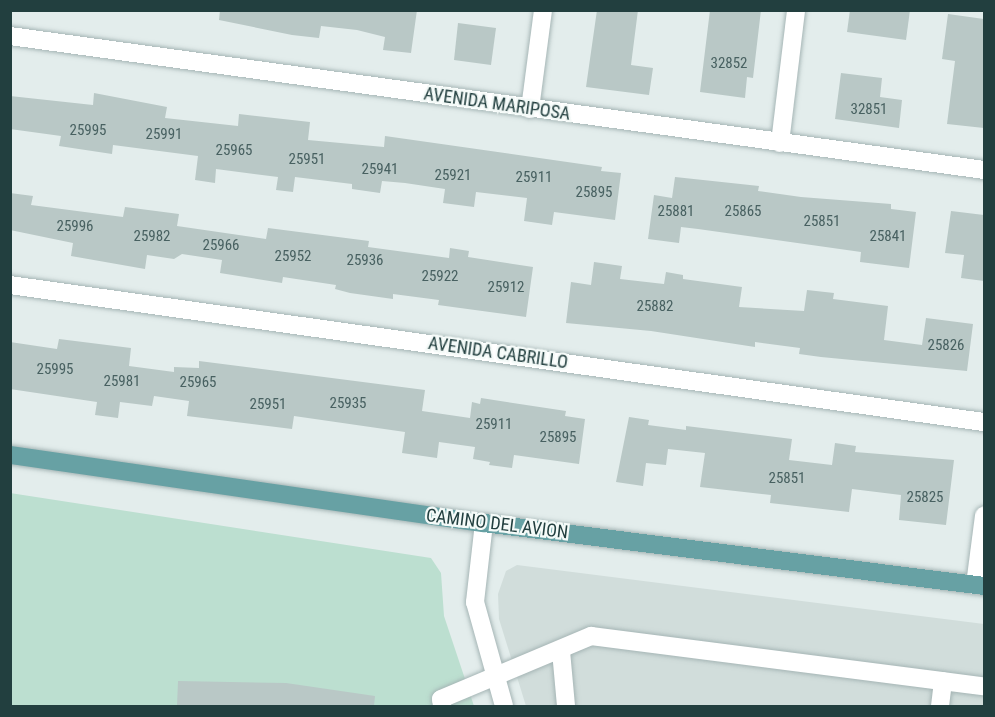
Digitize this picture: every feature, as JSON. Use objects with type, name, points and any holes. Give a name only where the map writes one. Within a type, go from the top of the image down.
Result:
[{"type":"main road","name":"CAMINO DEL AVION","points":[[10,454],[484,523],[980,586]]},
{"type":"street","points":[[530,109],[543,10]]},
{"type":"street","points":[[780,143],[796,10]]},
{"type":"street","name":"AVENIDA MARIPOSA","points":[[10,36],[984,170]]},
{"type":"street","name":"AVENIDA CABRILLO","points":[[10,285],[984,422]]},
{"type":"street","points":[[980,586],[984,516]]},
{"type":"street","points":[[484,523],[475,602],[493,678],[504,706]]},
{"type":"street","points":[[442,703],[493,678],[561,651],[591,636],[984,687]]},
{"type":"street","points":[[561,651],[566,706]]},
{"type":"street","points":[[940,706],[943,681]]},
{"type":"shaded area","points":[[517,565],[984,624],[984,706],[526,706],[499,619],[498,594],[506,571]]},
{"type":"green space","points":[[10,493],[431,558],[441,573],[444,616],[474,706],[11,706]]},
{"type":"building","points":[[220,10],[417,10],[411,53],[383,50],[385,37],[357,30],[321,26],[319,38],[292,35],[219,20]]},
{"type":"building","points":[[597,10],[638,10],[631,65],[653,68],[649,95],[586,87]]},
{"type":"building","points":[[710,10],[761,10],[753,78],[747,77],[745,98],[700,92]]},
{"type":"building","points":[[850,10],[910,10],[906,40],[847,32]]},
{"type":"building","points":[[948,14],[984,19],[984,128],[947,124],[955,61],[942,59]]},
{"type":"building","points":[[458,23],[496,28],[491,65],[454,60]]},
{"type":"building","points":[[841,73],[882,78],[880,97],[902,100],[899,128],[835,119]]},
{"type":"building","points":[[94,93],[167,107],[165,118],[238,126],[239,114],[310,122],[308,140],[384,147],[385,136],[602,167],[601,171],[621,173],[615,220],[554,212],[552,225],[524,221],[527,198],[476,192],[474,207],[443,203],[445,189],[405,183],[382,181],[380,193],[352,189],[352,184],[295,177],[293,192],[276,190],[278,177],[216,169],[215,183],[195,180],[198,156],[113,145],[112,154],[59,146],[61,136],[10,129],[10,96],[93,105]]},
{"type":"building","points":[[675,177],[759,186],[758,191],[801,197],[891,204],[891,209],[916,212],[909,268],[860,262],[861,252],[681,227],[679,243],[648,239],[654,195],[672,198]]},
{"type":"building","points":[[10,193],[33,196],[31,205],[123,217],[125,207],[179,214],[177,226],[266,239],[268,228],[369,241],[368,247],[449,258],[450,248],[469,251],[468,257],[533,267],[526,317],[438,305],[439,300],[393,294],[393,299],[350,293],[335,289],[336,285],[283,277],[282,283],[220,273],[222,260],[182,254],[174,259],[147,255],[145,269],[71,256],[73,243],[10,230]]},
{"type":"building","points":[[951,211],[984,215],[984,281],[961,278],[964,255],[945,253]]},
{"type":"building","points":[[594,262],[622,266],[620,279],[664,284],[666,272],[683,275],[683,279],[742,287],[739,307],[804,311],[807,290],[834,293],[833,299],[888,306],[884,340],[922,345],[926,318],[973,324],[967,371],[799,354],[800,348],[755,342],[755,347],[651,331],[566,323],[571,282],[591,285]]},
{"type":"building","points":[[59,339],[131,348],[129,366],[174,372],[174,367],[199,368],[199,361],[425,390],[422,411],[470,418],[472,402],[480,404],[481,398],[566,411],[565,416],[585,419],[579,464],[514,455],[512,468],[489,465],[490,462],[473,459],[475,447],[439,442],[437,458],[402,453],[405,432],[294,416],[292,429],[187,416],[189,401],[154,396],[152,406],[120,402],[118,418],[95,415],[97,402],[10,389],[10,342],[57,349]]},
{"type":"building","points":[[629,417],[649,420],[648,425],[686,430],[686,426],[792,439],[789,460],[832,465],[835,443],[856,446],[855,452],[954,460],[946,525],[899,520],[901,495],[852,489],[849,512],[770,503],[771,495],[700,487],[705,453],[668,449],[666,465],[646,463],[643,486],[616,482]]},
{"type":"building","points":[[178,681],[286,683],[375,696],[374,706],[177,706]]}]
